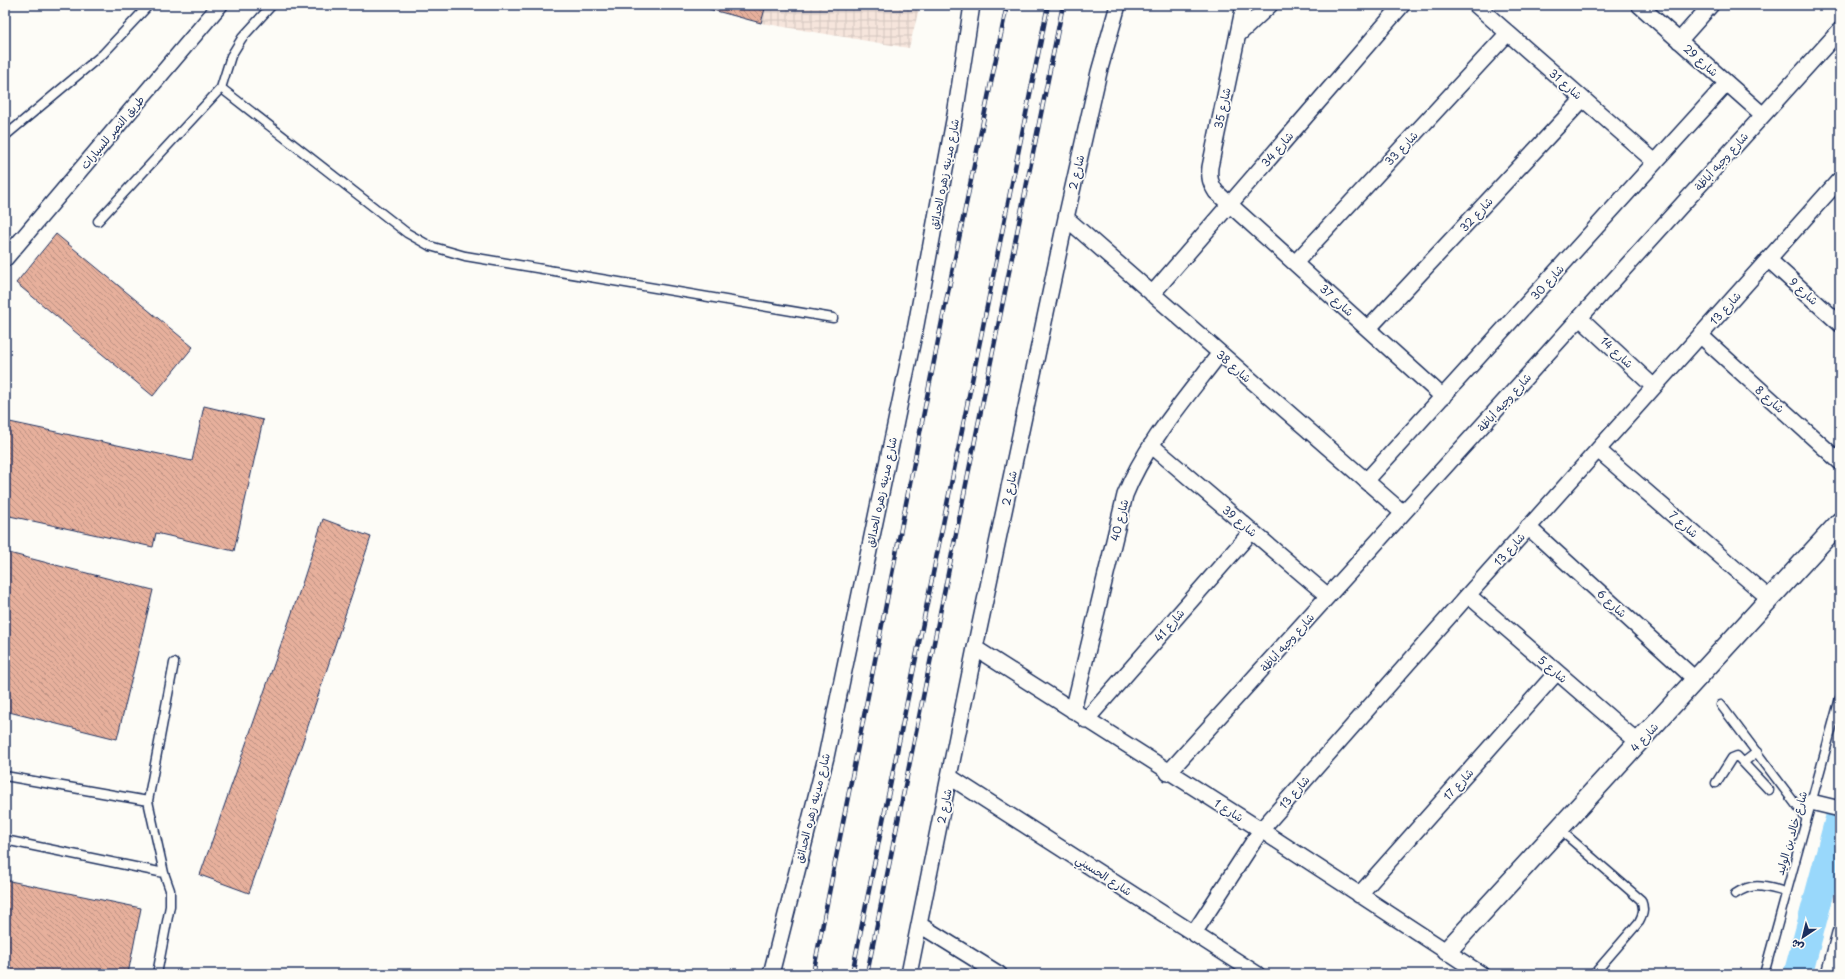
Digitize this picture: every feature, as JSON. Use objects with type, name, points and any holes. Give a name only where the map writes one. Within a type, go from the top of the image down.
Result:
[{"type":"street","name":"طريق النصر للسيارات","points":[[5,259],[220,5]]},
{"type":"street","name":"شارع مدينه زهره الحدائق","points":[[771,974],[826,757],[914,333],[955,115],[972,5]]},
{"type":"street","name":"شارع 2","points":[[909,974],[975,648],[1066,218],[1099,72],[1118,5]]},
{"type":"street","name":"شارع 35","points":[[1230,204],[1216,192],[1211,184],[1209,176],[1244,5]]},
{"type":"street","points":[[1238,35],[1270,5]]},
{"type":"street","name":"شارع 34","points":[[1152,294],[1402,5]]},
{"type":"street","name":"شارع 31","points":[[1476,5],[1655,162]]},
{"type":"street","name":"شارع 29","points":[[1639,5],[1763,115]]},
{"type":"street","points":[[1679,41],[1711,5]]},
{"type":"street","name":"شارع وجيه أباظة","points":[[1168,772],[1840,30]]},
{"type":"street","name":"شارع 33","points":[[1295,263],[1508,33]]},
{"type":"street","name":"شارع 30","points":[[1366,481],[1727,83]]},
{"type":"street","name":"شارع 32","points":[[1368,329],[1583,99]]},
{"type":"street","name":"شارع 13","points":[[1194,933],[1260,830],[1528,527],[1768,259],[1838,184]]},
{"type":"street","name":"شارع 37","points":[[1230,204],[1443,397]]},
{"type":"street","name":"شارع 38","points":[[1066,218],[1403,513]]},
{"type":"street","name":"شارع 9","points":[[1768,259],[1840,324]]},
{"type":"street","name":"شارع 14","points":[[1580,318],[1654,387]]},
{"type":"street","name":"شارع 8","points":[[1700,335],[1840,462]]},
{"type":"street","name":"شارع 40","points":[[1073,711],[1125,495],[1138,465],[1220,354]]},
{"type":"street","name":"شارع 39","points":[[1151,446],[1328,596]]},
{"type":"street","name":"شارع 7","points":[[1598,450],[1770,599]]},
{"type":"street","name":"شارع 4","points":[[1447,951],[1840,522]]},
{"type":"street","name":"شارع 6","points":[[1528,527],[1696,680]]},
{"type":"street","name":"شارع 41","points":[[1086,720],[1252,531]]},
{"type":"street","name":"شارع 5","points":[[1468,595],[1639,743]]},
{"type":"street","name":"شارع 1","points":[[975,648],[1260,830],[1481,974]]},
{"type":"street","name":"شارع 17","points":[[1359,895],[1557,672]]},
{"type":"street","name":"شارع الحسيني","points":[[950,777],[1257,974]]},
{"type":"street","points":[[1818,804],[1840,810]]},
{"type":"street","points":[[920,924],[999,974]]},
{"type":"street","points":[[1830,974],[1840,933]]},
{"type":"lane","points":[[5,136],[103,54],[149,5]]},
{"type":"lane","points":[[98,221],[221,88],[231,56],[242,38],[272,5]]},
{"type":"lane","points":[[221,88],[406,233],[430,246],[465,256],[833,318]]},
{"type":"lane","points":[[157,974],[170,906],[170,890],[164,873],[148,801],[174,663]]},
{"type":"lane","name":"شارع خالد بن الوليد","points":[[1764,974],[1806,818],[1818,804],[1840,698]]},
{"type":"lane","points":[[1721,705],[1806,818]]},
{"type":"lane","points":[[1744,762],[1757,752]]},
{"type":"lane","points":[[1716,783],[1734,756],[1740,757],[1769,790]]},
{"type":"lane","points":[[5,776],[148,801]]},
{"type":"lane","points":[[1559,829],[1641,900],[1644,907],[1643,915],[1639,922],[1594,974]]},
{"type":"lane","points":[[5,840],[164,873]]},
{"type":"lane","points":[[1735,894],[1744,887],[1755,885],[1786,892]]},
{"type":"shaded area","points":[[693,5],[920,5],[909,48],[761,23]]},
{"type":"building","points":[[709,5],[766,5],[761,23],[709,9]]},
{"type":"building","points":[[56,234],[193,347],[153,396],[16,283]]},
{"type":"building","points":[[204,406],[263,420],[234,551],[156,533],[153,547],[5,515],[5,421],[192,461]]},
{"type":"building","points":[[323,519],[371,537],[302,744],[249,893],[200,875],[300,590]]},
{"type":"building","points":[[5,552],[153,590],[117,739],[5,711]]},
{"type":"building","points":[[5,880],[141,908],[128,974],[5,974]]},
{"type":"waterway","points":[[1798,974],[1840,817]]},
{"type":"railway","points":[[813,974],[941,326],[1007,5]]},
{"type":"railway","points":[[852,974],[1048,5]]},
{"type":"railway","points":[[867,974],[1063,5]]}]
